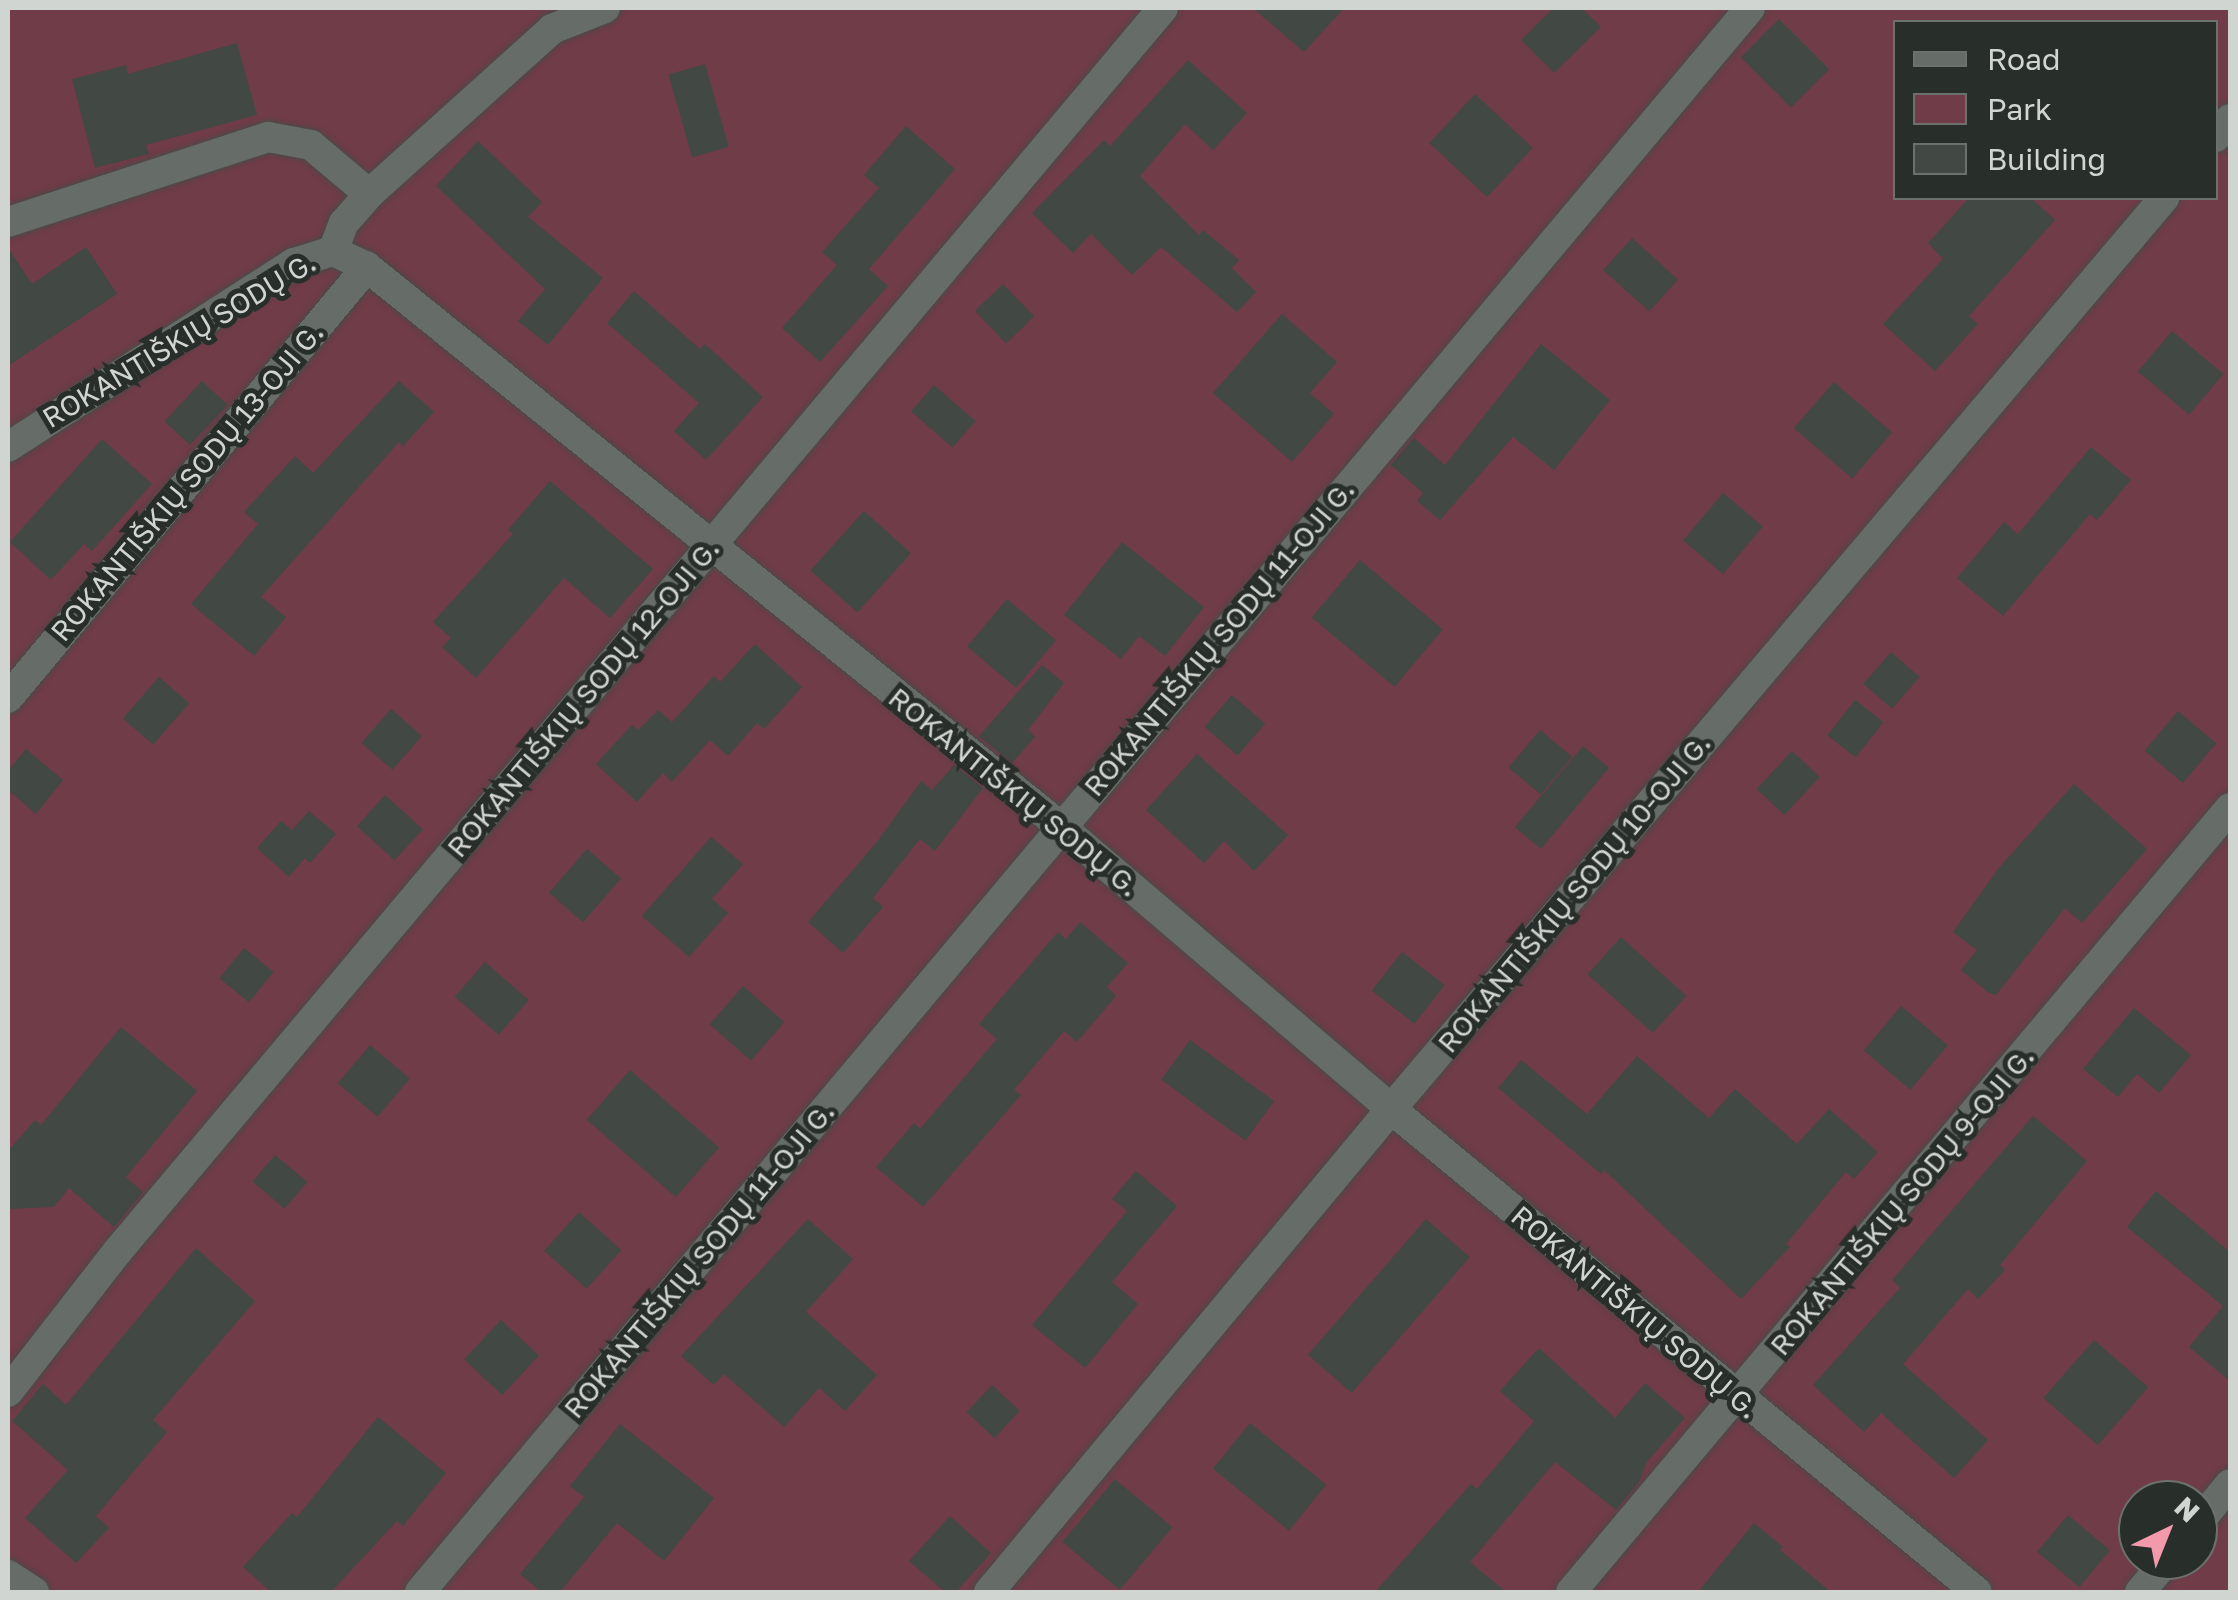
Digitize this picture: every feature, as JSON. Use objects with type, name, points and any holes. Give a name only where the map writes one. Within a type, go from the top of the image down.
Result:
[{"type":"street","points":[[333,251],[344,223],[369,194],[552,28],[605,8]]},
{"type":"street","name":"ROKANTIŠKIŲ SODŲ 12-OJI G.","points":[[8,1392],[118,1252],[1163,8]]},
{"type":"street","name":"ROKANTIŠKIŲ SODŲ 11-OJI G.","points":[[420,1592],[1750,8]]},
{"type":"street","points":[[8,222],[268,137],[310,145],[369,194]]},
{"type":"street","name":"ROKANTIŠKIŲ SODŲ 10-OJI G.","points":[[989,1592],[1391,1109],[2162,200]]},
{"type":"street","name":"ROKANTIŠKIŲ SODŲ G.","points":[[8,447],[294,263],[333,251],[367,267],[1060,826],[1391,1109],[1977,1592]]},
{"type":"street","name":"ROKANTIŠKIŲ SODŲ 13-OJI G.","points":[[8,698],[367,267]]},
{"type":"street","name":"ROKANTIŠKIŲ SODŲ 9-OJI G.","points":[[1571,1592],[1738,1398],[2230,808]]},
{"type":"street","points":[[8,1575],[34,1592]]},
{"type":"green space","points":[[8,8],[2230,8],[2230,1592],[34,1592],[8,1575]]},
{"type":"building","points":[[1253,8],[1344,8],[1304,52]]},
{"type":"building","points":[[1553,8],[1582,8],[1601,27],[1554,73],[1521,40]]},
{"type":"building","points":[[1779,19],[1829,69],[1791,107],[1741,57]]},
{"type":"building","points":[[237,43],[257,115],[146,145],[149,154],[95,168],[72,79],[126,65],[128,74]]},
{"type":"building","points":[[1188,60],[1247,113],[1213,150],[1185,124],[1140,176],[1199,235],[1203,230],[1239,260],[1232,268],[1256,292],[1237,312],[1161,247],[1132,275],[1091,234],[1073,253],[1032,213],[1104,140],[1110,146]]},
{"type":"building","points":[[705,64],[729,147],[692,157],[668,74]]},
{"type":"building","points":[[1475,94],[1533,148],[1487,197],[1429,143]]},
{"type":"building","points":[[906,126],[955,169],[869,269],[888,286],[820,362],[782,328],[837,265],[822,252],[879,188],[864,175]]},
{"type":"building","points":[[478,141],[542,202],[528,217],[603,278],[548,345],[518,321],[545,289],[436,186]]},
{"type":"building","points":[[1967,200],[2033,200],[2055,220],[1969,316],[1978,324],[1935,371],[1883,324],[1943,259],[1928,243]]},
{"type":"building","points":[[1632,238],[1678,279],[1649,311],[1603,270]]},
{"type":"building","points":[[86,247],[117,294],[8,366],[8,248],[32,284]]},
{"type":"building","points":[[1003,284],[1034,316],[1006,343],[975,311]]},
{"type":"building","points":[[634,291],[700,349],[705,344],[763,397],[706,460],[674,431],[699,403],[607,323]]},
{"type":"building","points":[[1282,314],[1337,362],[1310,393],[1334,414],[1292,462],[1213,393]]},
{"type":"building","points":[[2172,331],[2223,374],[2189,415],[2138,372]]},
{"type":"building","points":[[1541,344],[1610,400],[1554,470],[1513,437],[1440,520],[1417,501],[1423,493],[1391,465],[1414,438],[1445,465]]},
{"type":"building","points":[[202,381],[228,405],[190,445],[164,421]]},
{"type":"building","points":[[399,381],[434,412],[403,446],[399,442],[261,597],[286,617],[254,656],[191,604],[258,524],[244,512],[295,456],[313,473]]},
{"type":"building","points":[[1834,382],[1892,433],[1852,479],[1794,428]]},
{"type":"building","points":[[934,385],[976,421],[953,447],[911,411]]},
{"type":"building","points":[[102,439],[152,484],[92,551],[84,544],[51,580],[10,542]]},
{"type":"building","points":[[2091,447],[2131,480],[2097,520],[2090,514],[2003,616],[1957,578],[2004,522],[2018,534]]},
{"type":"building","points":[[550,481],[653,569],[610,618],[564,578],[476,678],[442,647],[451,638],[433,622],[513,534],[508,530]]},
{"type":"building","points":[[1723,493],[1763,526],[1723,574],[1683,540]]},
{"type":"building","points":[[864,511],[911,553],[857,613],[810,570]]},
{"type":"building","points":[[1122,542],[1204,607],[1165,656],[1139,636],[1121,659],[1064,615]]},
{"type":"building","points":[[1360,560],[1443,629],[1395,687],[1312,617]]},
{"type":"building","points":[[1007,599],[1056,640],[1016,688],[967,646]]},
{"type":"building","points":[[755,644],[802,687],[764,729],[757,723],[728,756],[710,740],[672,782],[663,773],[637,802],[596,764],[632,725],[638,730],[658,710],[672,722],[714,676],[720,682]]},
{"type":"building","points":[[1891,652],[1920,677],[1892,709],[1863,684]]},
{"type":"building","points":[[1042,665],[1064,683],[1028,730],[1035,737],[1012,763],[979,736]]},
{"type":"building","points":[[159,677],[189,703],[153,745],[123,719]]},
{"type":"building","points":[[1232,695],[1265,724],[1238,756],[1204,727]]},
{"type":"building","points":[[1855,700],[1883,722],[1856,758],[1827,735]]},
{"type":"building","points":[[391,709],[422,736],[392,770],[361,743]]},
{"type":"building","points":[[2178,711],[2216,743],[2183,783],[2145,751]]},
{"type":"building","points":[[1540,730],[1572,757],[1541,795],[1509,768]]},
{"type":"building","points":[[1583,746],[1609,768],[1541,849],[1515,827]]},
{"type":"building","points":[[26,749],[63,780],[36,814],[8,790],[8,771]]},
{"type":"building","points":[[1792,751],[1820,777],[1784,815],[1757,789]]},
{"type":"building","points":[[1197,754],[1288,835],[1254,871],[1224,841],[1204,863],[1146,810]]},
{"type":"building","points":[[954,765],[983,788],[935,851],[920,839],[873,898],[883,907],[843,953],[808,922],[877,842],[921,781],[932,790]]},
{"type":"building","points":[[2074,784],[2147,849],[2082,923],[2065,908],[1996,995],[1989,993],[1961,970],[1977,950],[1953,932],[1998,869]]},
{"type":"building","points":[[385,795],[423,829],[395,860],[357,826]]},
{"type":"building","points":[[309,811],[336,834],[310,863],[305,858],[289,877],[257,848],[281,821],[292,830]]},
{"type":"building","points":[[711,837],[743,864],[712,899],[728,913],[689,957],[642,916]]},
{"type":"building","points":[[587,849],[621,879],[583,922],[549,893]]},
{"type":"building","points":[[1080,922],[1128,963],[1107,987],[1116,996],[1077,1042],[1064,1031],[1014,1090],[1021,1095],[923,1207],[876,1167],[914,1123],[920,1129],[997,1039],[979,1024],[1058,932],[1066,939]]},
{"type":"building","points":[[1621,937],[1686,996],[1653,1033],[1588,974]]},
{"type":"building","points":[[244,948],[274,972],[249,1002],[219,978]]},
{"type":"building","points":[[1402,952],[1445,985],[1414,1024],[1372,991]]},
{"type":"building","points":[[485,962],[529,1000],[499,1035],[455,997]]},
{"type":"building","points":[[743,986],[785,1022],[751,1061],[710,1024]]},
{"type":"building","points":[[1901,1006],[1948,1045],[1910,1090],[1864,1050]]},
{"type":"building","points":[[2134,1008],[2191,1055],[2159,1093],[2137,1074],[2118,1097],[2083,1069]]},
{"type":"building","points":[[121,1027],[197,1091],[126,1177],[143,1192],[114,1227],[69,1188],[54,1207],[8,1209],[8,1151],[35,1120],[41,1125]]},
{"type":"building","points":[[1190,1040],[1274,1101],[1245,1141],[1161,1080]]},
{"type":"building","points":[[370,1045],[410,1078],[378,1117],[338,1083]]},
{"type":"building","points":[[1637,1056],[1709,1118],[1735,1089],[1797,1144],[1829,1109],[1878,1152],[1854,1179],[1846,1172],[1786,1244],[1790,1247],[1741,1299],[1604,1170],[1601,1174],[1498,1088],[1521,1060],[1587,1114]]},
{"type":"building","points":[[630,1070],[719,1147],[676,1197],[587,1120]]},
{"type":"building","points":[[2033,1116],[2087,1161],[2000,1265],[2005,1270],[1978,1299],[1968,1289],[1903,1364],[1988,1440],[1954,1478],[1881,1413],[1864,1432],[1813,1385],[1900,1288],[1892,1280]]},
{"type":"building","points":[[275,1155],[307,1182],[285,1209],[253,1182]]},
{"type":"building","points":[[1136,1171],[1177,1206],[1112,1282],[1138,1304],[1085,1368],[1032,1325],[1127,1211],[1112,1199]]},
{"type":"building","points":[[2156,1191],[2230,1252],[2230,1381],[2189,1347],[2223,1306],[2127,1227]]},
{"type":"building","points":[[579,1212],[621,1250],[587,1289],[544,1251]]},
{"type":"building","points":[[808,1219],[853,1259],[806,1312],[877,1375],[845,1411],[819,1388],[784,1427],[724,1374],[714,1385],[681,1356]]},
{"type":"building","points":[[1426,1219],[1470,1257],[1352,1393],[1308,1355]]},
{"type":"building","points":[[196,1248],[255,1301],[153,1420],[167,1432],[96,1516],[109,1528],[76,1563],[25,1518],[68,1470],[12,1421],[43,1384],[66,1405]]},
{"type":"building","points":[[501,1320],[539,1355],[502,1395],[464,1359]]},
{"type":"building","points":[[2094,1340],[2148,1387],[2098,1445],[2043,1398]]},
{"type":"building","points":[[1539,1348],[1615,1418],[1645,1383],[1685,1418],[1647,1462],[1638,1483],[1616,1510],[1555,1462],[1470,1562],[1506,1592],[1375,1592],[1471,1484],[1477,1489],[1534,1421],[1500,1391]]},
{"type":"building","points":[[992,1385],[1020,1411],[995,1438],[967,1412]]},
{"type":"building","points":[[378,1417],[446,1473],[403,1526],[397,1521],[331,1592],[271,1592],[243,1567],[292,1513],[297,1517]]},
{"type":"building","points":[[1250,1423],[1326,1485],[1289,1531],[1213,1469]]},
{"type":"building","points":[[620,1424],[714,1498],[664,1561],[617,1523],[560,1592],[541,1592],[520,1574],[584,1497],[570,1486]]},
{"type":"building","points":[[1115,1479],[1172,1527],[1120,1590],[1062,1542]]},
{"type":"building","points":[[2068,1515],[2110,1550],[2079,1587],[2037,1552]]},
{"type":"building","points":[[950,1516],[991,1553],[956,1592],[945,1592],[909,1561]]},
{"type":"building","points":[[1754,1523],[1783,1547],[1780,1550],[1831,1592],[1698,1592]]}]
